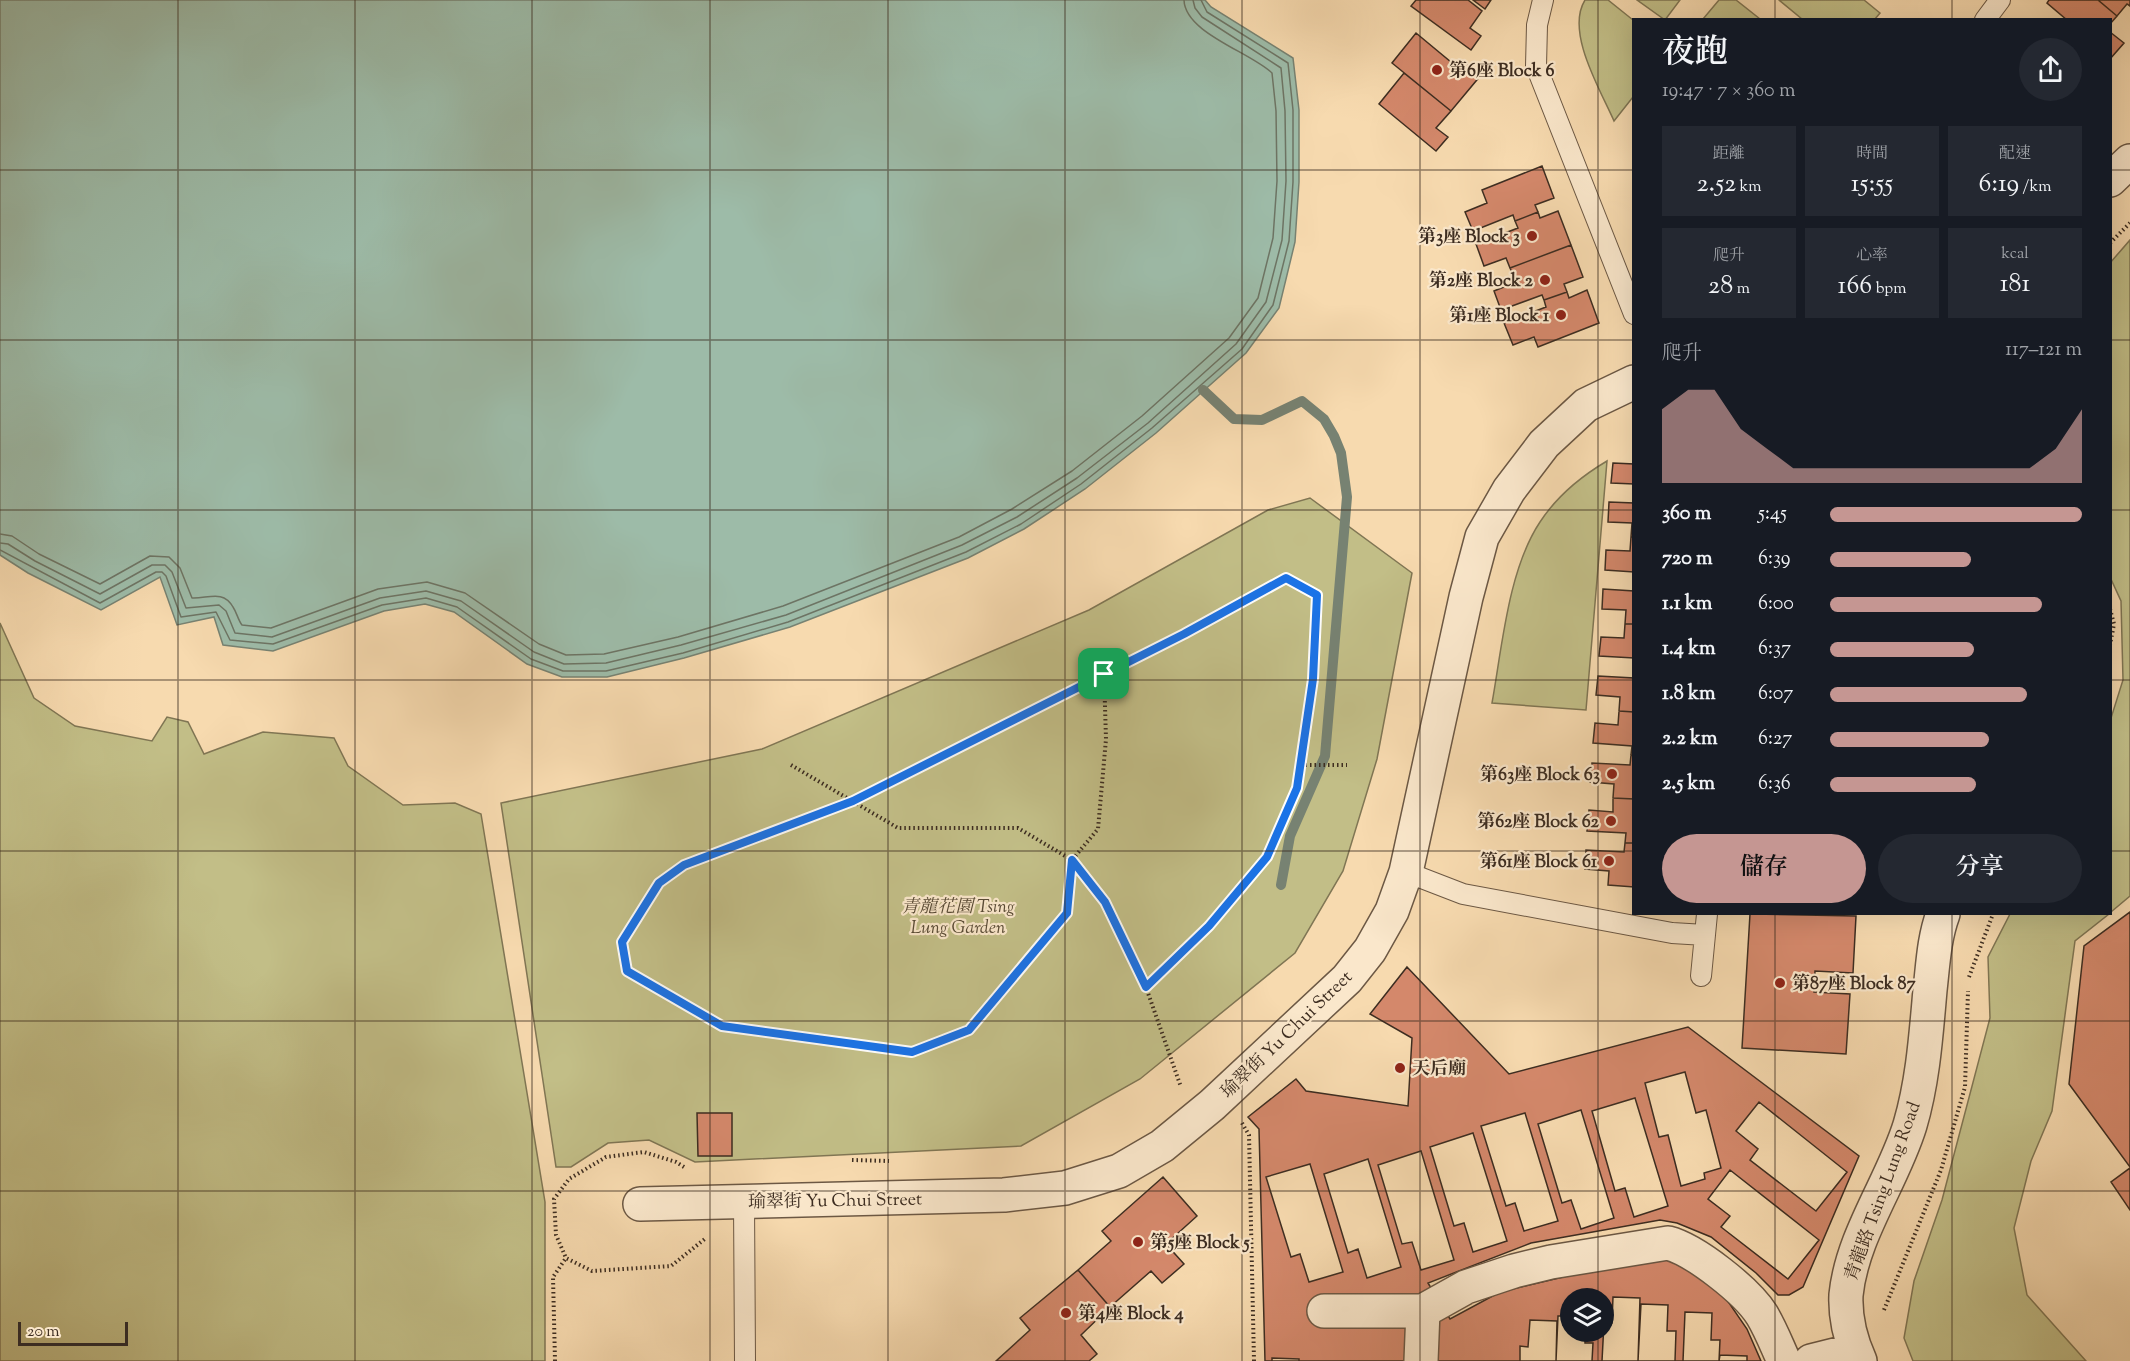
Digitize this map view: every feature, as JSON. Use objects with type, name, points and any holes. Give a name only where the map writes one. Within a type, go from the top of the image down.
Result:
[{"type":"street","points":[[2112,178],[2130,161]]},
{"type":"street","name":"瑜翠街 Yu Chui Street","points":[[640,1204],[1004,1196],[1065,1188],[1119,1171],[1162,1146],[1212,1105],[1347,979],[1370,950],[1392,911],[1406,872],[1466,597],[1482,537],[1509,490],[1544,444],[1586,405],[1632,383]]},
{"type":"street","name":"青龍路 Tsing Lung Road","points":[[1858,1356],[1847,1315],[1846,1295],[1851,1269],[1910,1124],[1925,1045],[1935,949],[1943,915]]},
{"type":"street","points":[[1324,1311],[1424,1311],[1466,1287],[1514,1271],[1551,1262],[1668,1243],[1682,1247],[1698,1256],[1761,1314],[1784,1361]]},
{"type":"street","points":[[1421,1361],[1424,1311]]},
{"type":"street","points":[[1811,1361],[1858,1356]]},
{"type":"lane","points":[[1543,0],[1537,26],[1536,66],[1632,309]]},
{"type":"lane","points":[[1986,18],[2000,0]]},
{"type":"lane","points":[[1406,872],[1463,894],[1672,933],[1706,935]]},
{"type":"lane","points":[[1701,976],[1707,915]]},
{"type":"lane","points":[[744,1202],[745,1361]]},
{"type":"path","points":[[2112,241],[2130,223]]},
{"type":"path","points":[[1104,674],[1106,739],[1098,829],[1072,860],[1067,913],[969,1030],[912,1052],[722,1026],[627,971],[622,942],[659,883],[684,865],[853,801],[1104,674],[1286,578],[1317,595],[1313,679],[1297,788],[1267,857],[1209,926],[1146,987]]},
{"type":"path","points":[[2112,616],[2114,624],[2112,634]]},
{"type":"path","points":[[791,765],[898,828],[1018,828],[1072,860],[1105,902],[1146,987],[1175,1069]]},
{"type":"path","points":[[1301,765],[1347,765]]},
{"type":"path","points":[[1249,1135],[1254,1361]]},
{"type":"path","name":"瑜翠街 Yu Chui Street","points":[[884,1159],[893,1163]]},
{"type":"path","points":[[555,1361],[553,1277],[566,1258]]},
{"type":"green space","points":[[1585,0],[1608,0],[1632,19],[1632,98],[1614,121],[1587,61],[1579,28],[1580,13]]},
{"type":"green space","points":[[1637,0],[1680,0],[1666,18],[1662,18]]},
{"type":"green space","points":[[1719,0],[1736,0],[1759,18],[1704,18]]},
{"type":"green space","points":[[1779,0],[1864,0],[1880,13],[1876,18],[1801,18]]},
{"type":"green space","points":[[2130,240],[2130,896],[2112,911],[2112,715],[2123,680],[2121,601],[2112,581],[2112,261]]},
{"type":"green space","points":[[1607,461],[1586,710],[1492,703],[1513,586],[1529,541],[1540,522],[1562,495],[1578,480]]},
{"type":"green space","name":"青龍花園 Tsing Lung Garden","points":[[1310,498],[1412,573],[1377,759],[1343,871],[1295,953],[1140,1079],[1021,1146],[695,1162],[649,1140],[608,1143],[571,1167],[556,1167],[501,803],[762,749],[1089,610],[1268,510]]},
{"type":"green space","points":[[0,623],[34,698],[75,726],[152,741],[167,717],[188,722],[204,754],[263,732],[334,738],[348,766],[403,805],[455,803],[481,814],[545,1202],[545,1361],[0,1361]]},
{"type":"green space","points":[[2009,915],[2108,915],[2075,941],[2052,1111],[2031,1161],[2014,1228],[2027,1295],[2086,1361],[1913,1361],[1904,1338],[1914,1281],[1942,1200],[1990,1018],[1988,957]]},
{"type":"water","points":[[0,0],[1205,0],[1211,7],[1293,58],[1299,110],[1299,182],[1295,242],[1279,308],[1246,353],[1156,433],[1085,489],[1024,529],[968,558],[790,627],[684,658],[607,677],[562,677],[527,664],[454,612],[425,604],[384,611],[273,651],[223,645],[214,617],[177,625],[160,577],[101,610],[28,573],[0,555]]},
{"type":"building","points":[[1416,0],[1468,0],[1482,11],[1470,28],[1481,36],[1471,50],[1411,6]]},
{"type":"building","points":[[1473,0],[1491,0],[1485,9]]},
{"type":"building","points":[[2049,0],[2098,0],[2117,16],[2112,22],[2112,18],[2065,18],[2047,3]]},
{"type":"building","points":[[2098,0],[2130,0],[2130,6],[2127,4],[2117,16]]},
{"type":"building","name":"第6座 Block 6","points":[[1416,33],[1457,67],[1463,61],[1481,75],[1451,111],[1392,63]]},
{"type":"building","points":[[2112,34],[2124,43],[2112,57]]},
{"type":"building","points":[[1404,73],[1451,111],[1436,128],[1448,137],[1436,151],[1379,104]]},
{"type":"building","points":[[1542,166],[1554,198],[1535,205],[1538,212],[1515,221],[1513,215],[1473,231],[1465,212],[1487,203],[1482,190]]},
{"type":"building","name":"第3座 Block 3","points":[[1558,211],[1571,245],[1510,268],[1506,258],[1484,266],[1476,244],[1518,228],[1515,221],[1538,212],[1540,218]]},
{"type":"building","name":"第2座 Block 2","points":[[1571,245],[1583,277],[1564,284],[1567,292],[1544,300],[1542,295],[1501,310],[1494,291],[1516,282],[1510,268]]},
{"type":"building","name":"第1座 Block 1","points":[[1587,290],[1599,323],[1538,347],[1534,337],[1513,345],[1504,323],[1546,307],[1544,300],[1567,292],[1569,298]]},
{"type":"building","points":[[1613,463],[1632,464],[1632,484],[1611,483]]},
{"type":"building","points":[[1609,502],[1632,503],[1632,523],[1608,522]]},
{"type":"building","points":[[1632,537],[1632,572],[1605,570],[1606,550],[1630,551]]},
{"type":"building","points":[[1603,589],[1632,591],[1632,624],[1625,624],[1626,610],[1602,609]]},
{"type":"building","points":[[1625,624],[1632,624],[1632,658],[1599,656],[1601,637],[1624,638]]},
{"type":"building","points":[[1598,676],[1632,678],[1632,712],[1619,711],[1620,697],[1596,695]]},
{"type":"building","points":[[1619,711],[1632,712],[1632,746],[1593,743],[1595,723],[1618,725]]},
{"type":"building","name":"第63座 Block 63","points":[[1631,755],[1632,799],[1613,798],[1614,784],[1590,782],[1592,763],[1630,765]]},
{"type":"building","name":"第62座 Block 62","points":[[1613,798],[1632,799],[1632,843],[1625,843],[1626,833],[1587,831],[1589,810],[1613,812]]},
{"type":"building","name":"第61座 Block 61","points":[[1625,843],[1632,843],[1632,887],[1608,885],[1609,871],[1585,869],[1586,850],[1624,852]]},
{"type":"building","points":[[2130,912],[2130,1167],[2069,1084],[2084,946]]},
{"type":"building","name":"第87座 Block 87","points":[[1750,915],[1856,916],[1853,973],[1815,971],[1814,992],[1850,994],[1846,1054],[1742,1048]]},
{"type":"building","points":[[1407,967],[1509,1074],[1688,1027],[1859,1156],[1803,1287],[1789,1295],[1778,1295],[1756,1273],[1711,1237],[1677,1223],[1660,1220],[1531,1243],[1428,1283],[1450,1319],[1500,1292],[1622,1263],[1668,1259],[1689,1269],[1725,1297],[1747,1329],[1761,1361],[1265,1361],[1259,1129],[1248,1117],[1296,1079],[1306,1091],[1408,1106],[1412,1038],[1370,1014]]},
{"type":"building","points":[[1685,1072],[1696,1113],[1706,1110],[1721,1168],[1704,1173],[1705,1179],[1681,1186],[1668,1135],[1659,1137],[1645,1083]]},
{"type":"building","points":[[1635,1098],[1668,1206],[1634,1217],[1625,1188],[1615,1191],[1592,1111]]},
{"type":"building","points":[[1759,1102],[1847,1172],[1816,1211],[1750,1160],[1758,1149],[1736,1131]]},
{"type":"building","points":[[1581,1110],[1614,1218],[1581,1229],[1571,1200],[1562,1203],[1538,1124]]},
{"type":"building","points":[[697,1113],[732,1113],[732,1156],[698,1156]]},
{"type":"building","points":[[1525,1113],[1558,1221],[1524,1231],[1515,1203],[1506,1206],[1481,1126]]},
{"type":"building","points":[[1473,1133],[1507,1241],[1473,1252],[1464,1223],[1454,1226],[1430,1147]]},
{"type":"building","points":[[1421,1151],[1454,1260],[1421,1270],[1412,1242],[1402,1244],[1378,1165]]},
{"type":"building","points":[[1368,1159],[1401,1267],[1367,1278],[1358,1249],[1348,1253],[1324,1174]]},
{"type":"building","points":[[1310,1164],[1343,1272],[1309,1282],[1300,1254],[1291,1257],[1266,1177]]},
{"type":"building","points":[[2130,1168],[2130,1210],[2111,1182]]},
{"type":"building","points":[[1730,1170],[1819,1240],[1788,1279],[1721,1227],[1730,1216],[1708,1199]]},
{"type":"building","name":"第5座 Block 5","points":[[1163,1177],[1197,1216],[1166,1244],[1184,1264],[1162,1283],[1151,1271],[1110,1307],[1078,1270],[1111,1241],[1102,1231]]},
{"type":"building","name":"第4座 Block 4","points":[[1078,1270],[1110,1307],[1081,1335],[1097,1354],[1089,1361],[996,1361],[1030,1330],[1020,1318]]},
{"type":"building","points":[[1614,1297],[1640,1298],[1638,1361],[1602,1361],[1603,1342],[1614,1342]]},
{"type":"building","points":[[1641,1304],[1668,1305],[1667,1331],[1676,1331],[1675,1361],[1638,1361]]},
{"type":"building","points":[[1685,1312],[1712,1313],[1711,1340],[1720,1340],[1719,1361],[1683,1361]]},
{"type":"building","points":[[1558,1316],[1560,1316],[1560,1342],[1593,1343],[1592,1361],[1556,1361]]},
{"type":"building","points":[[1530,1320],[1557,1321],[1556,1361],[1520,1361],[1520,1346],[1528,1347]]},
{"type":"building","points":[[1720,1355],[1747,1356],[1747,1361],[1719,1361]]},
{"type":"building","points":[[1272,1358],[1299,1359],[1299,1361],[1272,1361]]},
{"type":"waterway","points":[[1203,390],[1234,419],[1262,420],[1302,401],[1324,419],[1341,453],[1347,497],[1325,756],[1290,836],[1281,885]]},
{"type":"place","name":"第6座 Block 6","points":[[1437,70]]},
{"type":"place","name":"第3座 Block 3","points":[[1532,236]]},
{"type":"place","name":"第2座 Block 2","points":[[1545,280]]},
{"type":"place","name":"第1座 Block 1","points":[[1561,315]]},
{"type":"place","name":"第63座 Block 63","points":[[1612,774]]},
{"type":"place","name":"第62座 Block 62","points":[[1611,821]]},
{"type":"place","name":"第61座 Block 61","points":[[1609,861]]},
{"type":"place","name":"第87座 Block 87","points":[[1780,983]]},
{"type":"place","name":"天后廟","points":[[1400,1068]]},
{"type":"place","name":"第5座 Block 5","points":[[1138,1242]]},
{"type":"place","name":"第4座 Block 4","points":[[1066,1313]]},
{"type":"route","points":[[1286,578],[1317,595],[1313,679],[1297,788],[1267,857],[1209,926],[1146,987],[1105,902],[1072,860],[1067,913],[969,1030],[912,1052],[722,1026],[627,971],[622,942],[659,883],[684,865],[853,801],[1104,674],[1184,634],[1286,578]]}]
